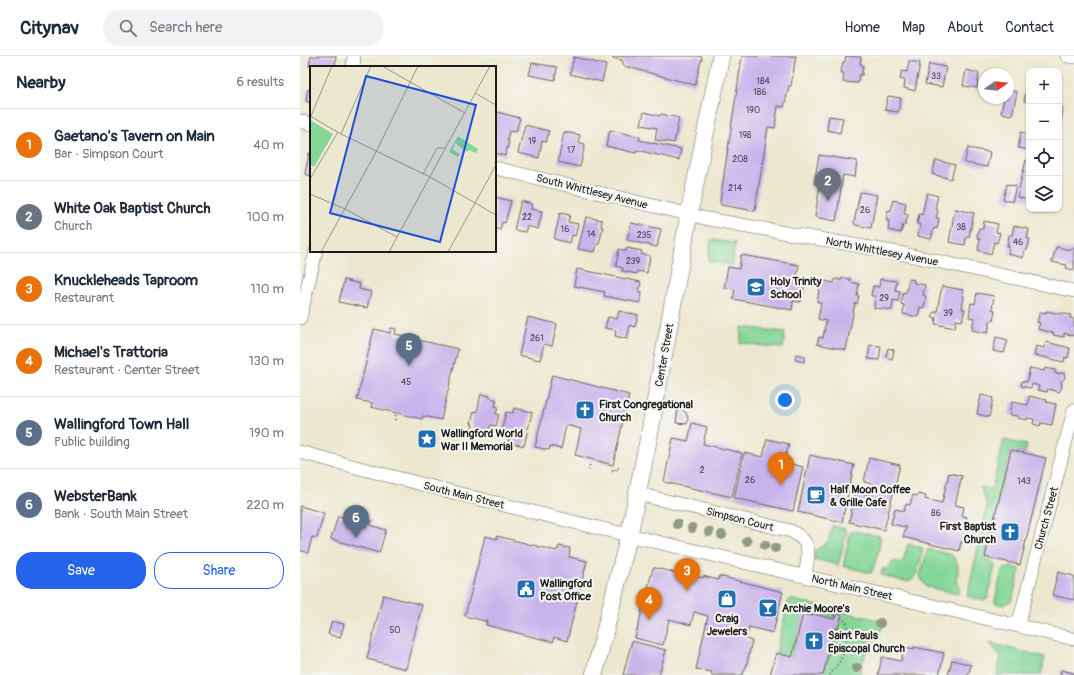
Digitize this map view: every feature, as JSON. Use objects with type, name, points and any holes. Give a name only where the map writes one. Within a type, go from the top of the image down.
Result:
[{"type":"main road","name":"Center Street","points":[[594,675],[638,494],[689,214],[720,56]]},
{"type":"street","points":[[353,66],[354,56]]},
{"type":"street","points":[[1067,56],[1074,57]]},
{"type":"street","points":[[300,121],[310,124]]},
{"type":"street","name":"South Whittlesey Avenue","points":[[496,168],[689,214]]},
{"type":"street","name":"North Whittlesey Avenue","points":[[689,214],[708,219],[904,254],[1074,291]]},
{"type":"street","points":[[300,318],[316,252]]},
{"type":"street","name":"Church Street","points":[[1018,626],[1074,410]]},
{"type":"street","name":"South Main Street","points":[[300,452],[396,478],[629,535]]},
{"type":"street","name":"Simpson Court","points":[[638,494],[791,531],[799,535],[805,542],[809,552],[805,576]]},
{"type":"street","name":"North Main Street","points":[[629,535],[1074,639]]},
{"type":"path","points":[[395,420],[396,413]]},
{"type":"path","points":[[589,470],[590,462]]},
{"type":"path","points":[[612,470],[615,471],[616,468],[621,468]]},
{"type":"path","points":[[833,614],[835,604]]},
{"type":"path","points":[[805,612],[812,611],[833,614],[846,620],[848,625],[841,658],[830,675]]},
{"type":"green space","points":[[711,240],[735,243],[732,265],[708,261]]},
{"type":"green space","points":[[742,327],[785,332],[783,348],[740,343]]},
{"type":"green space","points":[[1004,440],[1027,445],[1025,453],[1011,450],[985,557],[995,566],[988,598],[983,600],[967,596],[987,508],[980,487],[992,489]]},
{"type":"green space","points":[[832,526],[845,529],[847,531],[838,565],[814,559],[815,551],[828,542]]},
{"type":"green space","points":[[852,531],[880,536],[880,544],[871,573],[843,566],[850,533]]},
{"type":"green space","points":[[908,544],[923,548],[918,569],[913,578],[905,581],[881,575],[883,568],[888,569],[892,562],[903,562]]},
{"type":"green space","points":[[928,549],[952,555],[957,562],[958,571],[956,582],[960,587],[958,594],[927,587],[924,584],[920,576]]},
{"type":"green space","points":[[1012,567],[1020,569],[1012,600],[1004,605],[995,603],[1002,570]]},
{"type":"green space","points":[[789,599],[886,622],[865,655],[859,675],[823,675],[835,628],[838,629],[841,615],[836,613],[834,619],[813,614],[812,616],[803,614],[792,657],[776,653]]},
{"type":"green space","points":[[989,643],[1045,657],[1041,675],[997,675],[1001,656]]},
{"type":"building","points":[[311,56],[336,56],[335,66],[309,66]]},
{"type":"building","points":[[613,56],[702,57],[695,85],[624,66],[622,60],[613,58]]},
{"type":"building","points":[[742,56],[796,56],[791,86],[789,86],[784,107],[778,106],[775,128],[768,127],[755,211],[721,205],[720,201]]},
{"type":"building","points":[[846,56],[861,57],[860,64],[863,65],[862,75],[859,75],[858,83],[843,82],[844,73],[841,73]]},
{"type":"building","points":[[574,57],[606,65],[602,82],[570,74]]},
{"type":"building","points":[[909,61],[920,63],[915,91],[904,88],[905,80],[900,79],[902,71],[907,72]]},
{"type":"building","points":[[532,63],[557,67],[555,80],[529,75]]},
{"type":"building","points":[[929,64],[946,67],[942,87],[925,84]]},
{"type":"building","points":[[966,70],[978,73],[977,88],[963,86]]},
{"type":"building","points":[[308,89],[310,90],[310,103],[306,101]]},
{"type":"building","points":[[1026,90],[1026,101],[1024,101]]},
{"type":"building","points":[[1014,91],[1017,92],[1012,115],[1001,113],[1003,104],[1014,104]]},
{"type":"building","points":[[888,96],[901,98],[898,112],[885,110]]},
{"type":"building","points":[[497,112],[520,118],[516,132],[509,131],[507,140],[509,141],[505,156],[496,153]]},
{"type":"building","points":[[644,112],[660,116],[661,114],[679,118],[674,143],[655,140],[657,128],[641,125]]},
{"type":"building","points":[[829,116],[843,118],[840,133],[827,130]]},
{"type":"building","points":[[525,125],[549,131],[546,142],[542,141],[539,158],[518,153]]},
{"type":"building","points":[[610,130],[640,137],[639,140],[681,149],[679,160],[637,150],[636,153],[606,146]]},
{"type":"building","points":[[564,132],[580,135],[578,142],[585,144],[580,167],[558,162]]},
{"type":"building","points":[[1021,132],[1026,133],[1026,149],[1018,148]]},
{"type":"building","points":[[968,148],[990,152],[987,167],[965,163]]},
{"type":"building","points":[[309,153],[310,176],[305,174]]},
{"type":"building","points":[[819,155],[857,161],[855,177],[843,175],[836,221],[815,217],[820,185],[814,184]]},
{"type":"building","points":[[936,160],[955,165],[951,179],[932,174]]},
{"type":"building","points":[[1026,160],[1026,199],[1017,197]]},
{"type":"building","points":[[1007,184],[1016,186],[1012,202],[1003,199]]},
{"type":"building","points":[[860,192],[877,195],[871,228],[855,225],[854,223]]},
{"type":"building","points":[[927,193],[938,196],[935,209],[938,210],[936,218],[939,218],[937,229],[934,228],[931,239],[918,236],[920,225],[917,224],[919,214],[922,215]]},
{"type":"building","points":[[496,197],[511,201],[505,223],[502,222],[500,230],[496,228]]},
{"type":"building","points":[[893,200],[906,203],[904,214],[908,215],[901,233],[888,230],[889,221],[886,220],[888,210],[891,211]]},
{"type":"building","points":[[521,201],[532,204],[531,209],[542,211],[538,229],[527,226],[525,232],[514,230]]},
{"type":"building","points":[[955,209],[974,213],[969,237],[966,237],[965,245],[949,242]]},
{"type":"building","points":[[560,213],[570,215],[568,222],[578,224],[575,236],[572,235],[570,243],[554,239]]},
{"type":"building","points":[[586,217],[602,220],[601,227],[603,227],[599,244],[597,244],[595,252],[578,249]]},
{"type":"building","points":[[984,221],[998,224],[996,232],[1000,233],[997,243],[994,242],[991,254],[978,250],[980,239],[977,238],[979,228],[983,229]]},
{"type":"building","points":[[631,223],[661,229],[657,247],[627,240]]},
{"type":"building","points":[[1014,226],[1029,229],[1027,239],[1030,239],[1023,258],[1008,254],[1009,246],[1007,246],[1009,235],[1012,235]]},
{"type":"building","points":[[1056,247],[1071,250],[1071,248],[1074,248],[1074,270],[1066,268],[1067,265],[1052,262]]},
{"type":"building","points":[[627,248],[642,251],[641,254],[650,256],[647,273],[637,271],[637,274],[622,271],[623,268],[616,266],[619,249],[626,251]]},
{"type":"building","points":[[741,255],[799,265],[796,281],[805,282],[801,302],[793,301],[792,310],[733,299],[735,289],[724,288],[728,267],[739,269]]},
{"type":"building","points":[[577,269],[641,282],[639,291],[642,292],[640,303],[604,296],[605,292],[574,286]]},
{"type":"building","points":[[842,278],[851,279],[850,282],[859,284],[857,296],[859,296],[857,304],[855,303],[846,350],[817,344],[819,337],[823,338],[826,321],[818,319],[821,303],[817,302],[821,280],[834,283],[835,279],[842,280]]},
{"type":"building","points":[[880,279],[897,281],[895,290],[900,291],[898,301],[893,300],[892,310],[874,308],[875,296],[871,296],[873,286],[879,287]]},
{"type":"building","points":[[909,279],[914,280],[914,283],[925,285],[923,295],[926,296],[924,308],[920,307],[918,317],[903,314],[904,305],[901,304],[903,292],[906,293]]},
{"type":"building","points":[[344,280],[360,284],[359,289],[371,292],[367,308],[339,302]]},
{"type":"building","points":[[942,286],[963,290],[962,296],[964,296],[962,309],[965,309],[962,321],[956,320],[955,328],[935,324],[936,318],[932,317],[934,312],[937,312]]},
{"type":"building","points":[[977,293],[994,296],[992,309],[995,310],[993,321],[990,321],[988,333],[972,330],[974,318],[969,317],[971,303],[975,304]]},
{"type":"building","points":[[619,311],[638,315],[635,327],[630,325],[627,339],[615,336],[616,330],[605,328],[608,317],[617,319]]},
{"type":"building","points":[[1046,311],[1071,315],[1070,318],[1074,319],[1074,336],[1064,333],[1064,337],[1053,335],[1054,333],[1038,329],[1040,323],[1037,322],[1040,312],[1046,313]]},
{"type":"building","points":[[528,317],[557,324],[552,346],[544,344],[540,360],[519,355]]},
{"type":"building","points":[[391,328],[396,329],[395,334],[414,338],[414,336],[419,337],[418,340],[458,349],[441,420],[423,416],[422,419],[371,407],[372,403],[357,400],[374,329],[390,333]]},
{"type":"building","points":[[996,337],[1008,340],[1004,353],[993,351]]},
{"type":"building","points":[[1046,342],[1070,348],[1068,358],[1065,357],[1064,362],[1034,355],[1036,346],[1044,348]]},
{"type":"building","points":[[870,345],[881,346],[879,360],[868,359]]},
{"type":"building","points":[[888,348],[894,350],[892,359],[886,357]]},
{"type":"building","points":[[796,354],[805,356],[804,362],[795,360]]},
{"type":"building","points":[[1030,368],[1044,371],[1045,368],[1055,370],[1055,373],[1058,374],[1064,373],[1065,378],[1061,381],[1062,387],[1059,392],[1048,389],[1047,392],[1038,390],[1039,386],[1032,384],[1031,388],[1021,386],[1022,381],[1027,382]]},
{"type":"building","name":"First Congregational Church","points":[[552,375],[629,395],[613,465],[575,455],[581,429],[566,425],[561,449],[550,446],[549,450],[535,447]]},
{"type":"building","points":[[481,394],[490,396],[490,398],[497,400],[495,406],[498,407],[496,414],[499,415],[496,426],[491,425],[488,437],[471,433],[473,424],[471,424],[474,411],[477,412]]},
{"type":"building","points":[[981,395],[993,398],[989,417],[977,414]]},
{"type":"building","points":[[1029,396],[1047,400],[1046,402],[1056,404],[1052,425],[1041,423],[1040,426],[1033,424],[1034,419],[1027,418],[1027,420],[1018,418],[1018,416],[1009,415],[1012,402],[1028,405]]},
{"type":"building","points":[[514,408],[532,412],[524,446],[508,442],[509,439],[500,437],[506,412],[513,413]]},
{"type":"building","points":[[678,408],[682,409],[686,413],[688,418],[687,424],[676,423]]},
{"type":"building","points":[[692,423],[707,427],[703,444],[742,453],[732,497],[664,482],[673,438],[688,441]]},
{"type":"building","points":[[767,439],[789,444],[784,462],[803,467],[793,511],[734,498],[744,453],[763,457]]},
{"type":"building","name":"First Baptist Church","points":[[1011,450],[1046,458],[1020,565],[985,557]]},
{"type":"building","points":[[810,455],[854,465],[842,522],[798,512]]},
{"type":"building","points":[[869,458],[900,465],[884,530],[849,522],[856,492],[870,495],[872,484],[864,482]]},
{"type":"building","points":[[949,473],[962,476],[955,505],[964,507],[962,516],[967,517],[965,525],[976,528],[972,544],[961,542],[959,551],[903,537],[906,527],[891,524],[895,509],[904,511],[906,504],[910,505],[913,495],[917,496],[918,494],[926,496],[925,499],[942,503]]},
{"type":"building","points":[[300,506],[324,513],[317,538],[312,537],[308,553],[300,550]]},
{"type":"building","points":[[338,516],[353,520],[354,516],[372,521],[370,525],[386,530],[379,553],[331,539]]},
{"type":"building","name":"Wallingford Post Office","points":[[485,536],[497,539],[497,536],[556,551],[557,549],[558,550],[559,546],[570,548],[569,557],[587,561],[567,641],[554,637],[553,642],[486,625],[487,620],[485,621],[465,616]]},
{"type":"building","points":[[653,568],[676,573],[677,571],[703,578],[703,576],[718,580],[719,576],[783,592],[773,633],[749,627],[746,639],[752,641],[746,667],[742,675],[711,675],[712,672],[696,669],[708,616],[694,612],[691,625],[669,619],[663,645],[635,638]]},
{"type":"building","points":[[1058,572],[1074,576],[1074,600],[1052,595]]},
{"type":"building","points":[[383,595],[422,605],[406,669],[367,659]]},
{"type":"building","name":"Saint Pauls Episcopal Church","points":[[836,613],[842,615],[838,629],[835,628],[823,675],[770,675],[776,653],[792,657],[803,614],[812,616],[813,614],[834,619]]},
{"type":"building","points":[[332,621],[344,624],[340,638],[328,634]]},
{"type":"building","points":[[632,641],[666,650],[659,675],[623,675]]},
{"type":"building","points":[[904,647],[914,649],[914,647],[944,653],[939,675],[878,675],[882,657],[901,661]]},
{"type":"building","points":[[952,660],[971,665],[968,675],[948,675]]},
{"type":"building","points":[[1061,670],[1074,673],[1074,675],[1060,675]]},
{"type":"place","name":"White Oak Baptist Church","points":[[828,201]]},
{"type":"place","name":"Holy Trinity School","points":[[756,287]]},
{"type":"place","name":"Wallingford Town Hall","points":[[409,366]]},
{"type":"place","name":"First Congregational Church","points":[[585,410]]},
{"type":"place","name":"Wallingford World War II Memorial","points":[[427,439]]},
{"type":"place","name":"Gaetano's Tavern on Main","points":[[781,485]]},
{"type":"place","name":"Half Moon Coffee & Grille Cafe","points":[[816,495]]},
{"type":"place","name":"First Baptist Church","points":[[1010,532]]},
{"type":"place","name":"WebsterBank","points":[[356,538]]},
{"type":"place","name":"Wallingford Post Office","points":[[526,589]]},
{"type":"place","name":"Knuckleheads Taproom","points":[[687,591]]},
{"type":"place","name":"Craig Jewelers","points":[[727,599]]},
{"type":"place","name":"Archie Moore's","points":[[768,608]]},
{"type":"place","name":"Michael's Trattoria","points":[[649,620]]},
{"type":"place","name":"Saint Pauls Episcopal Church","points":[[814,641]]}]
